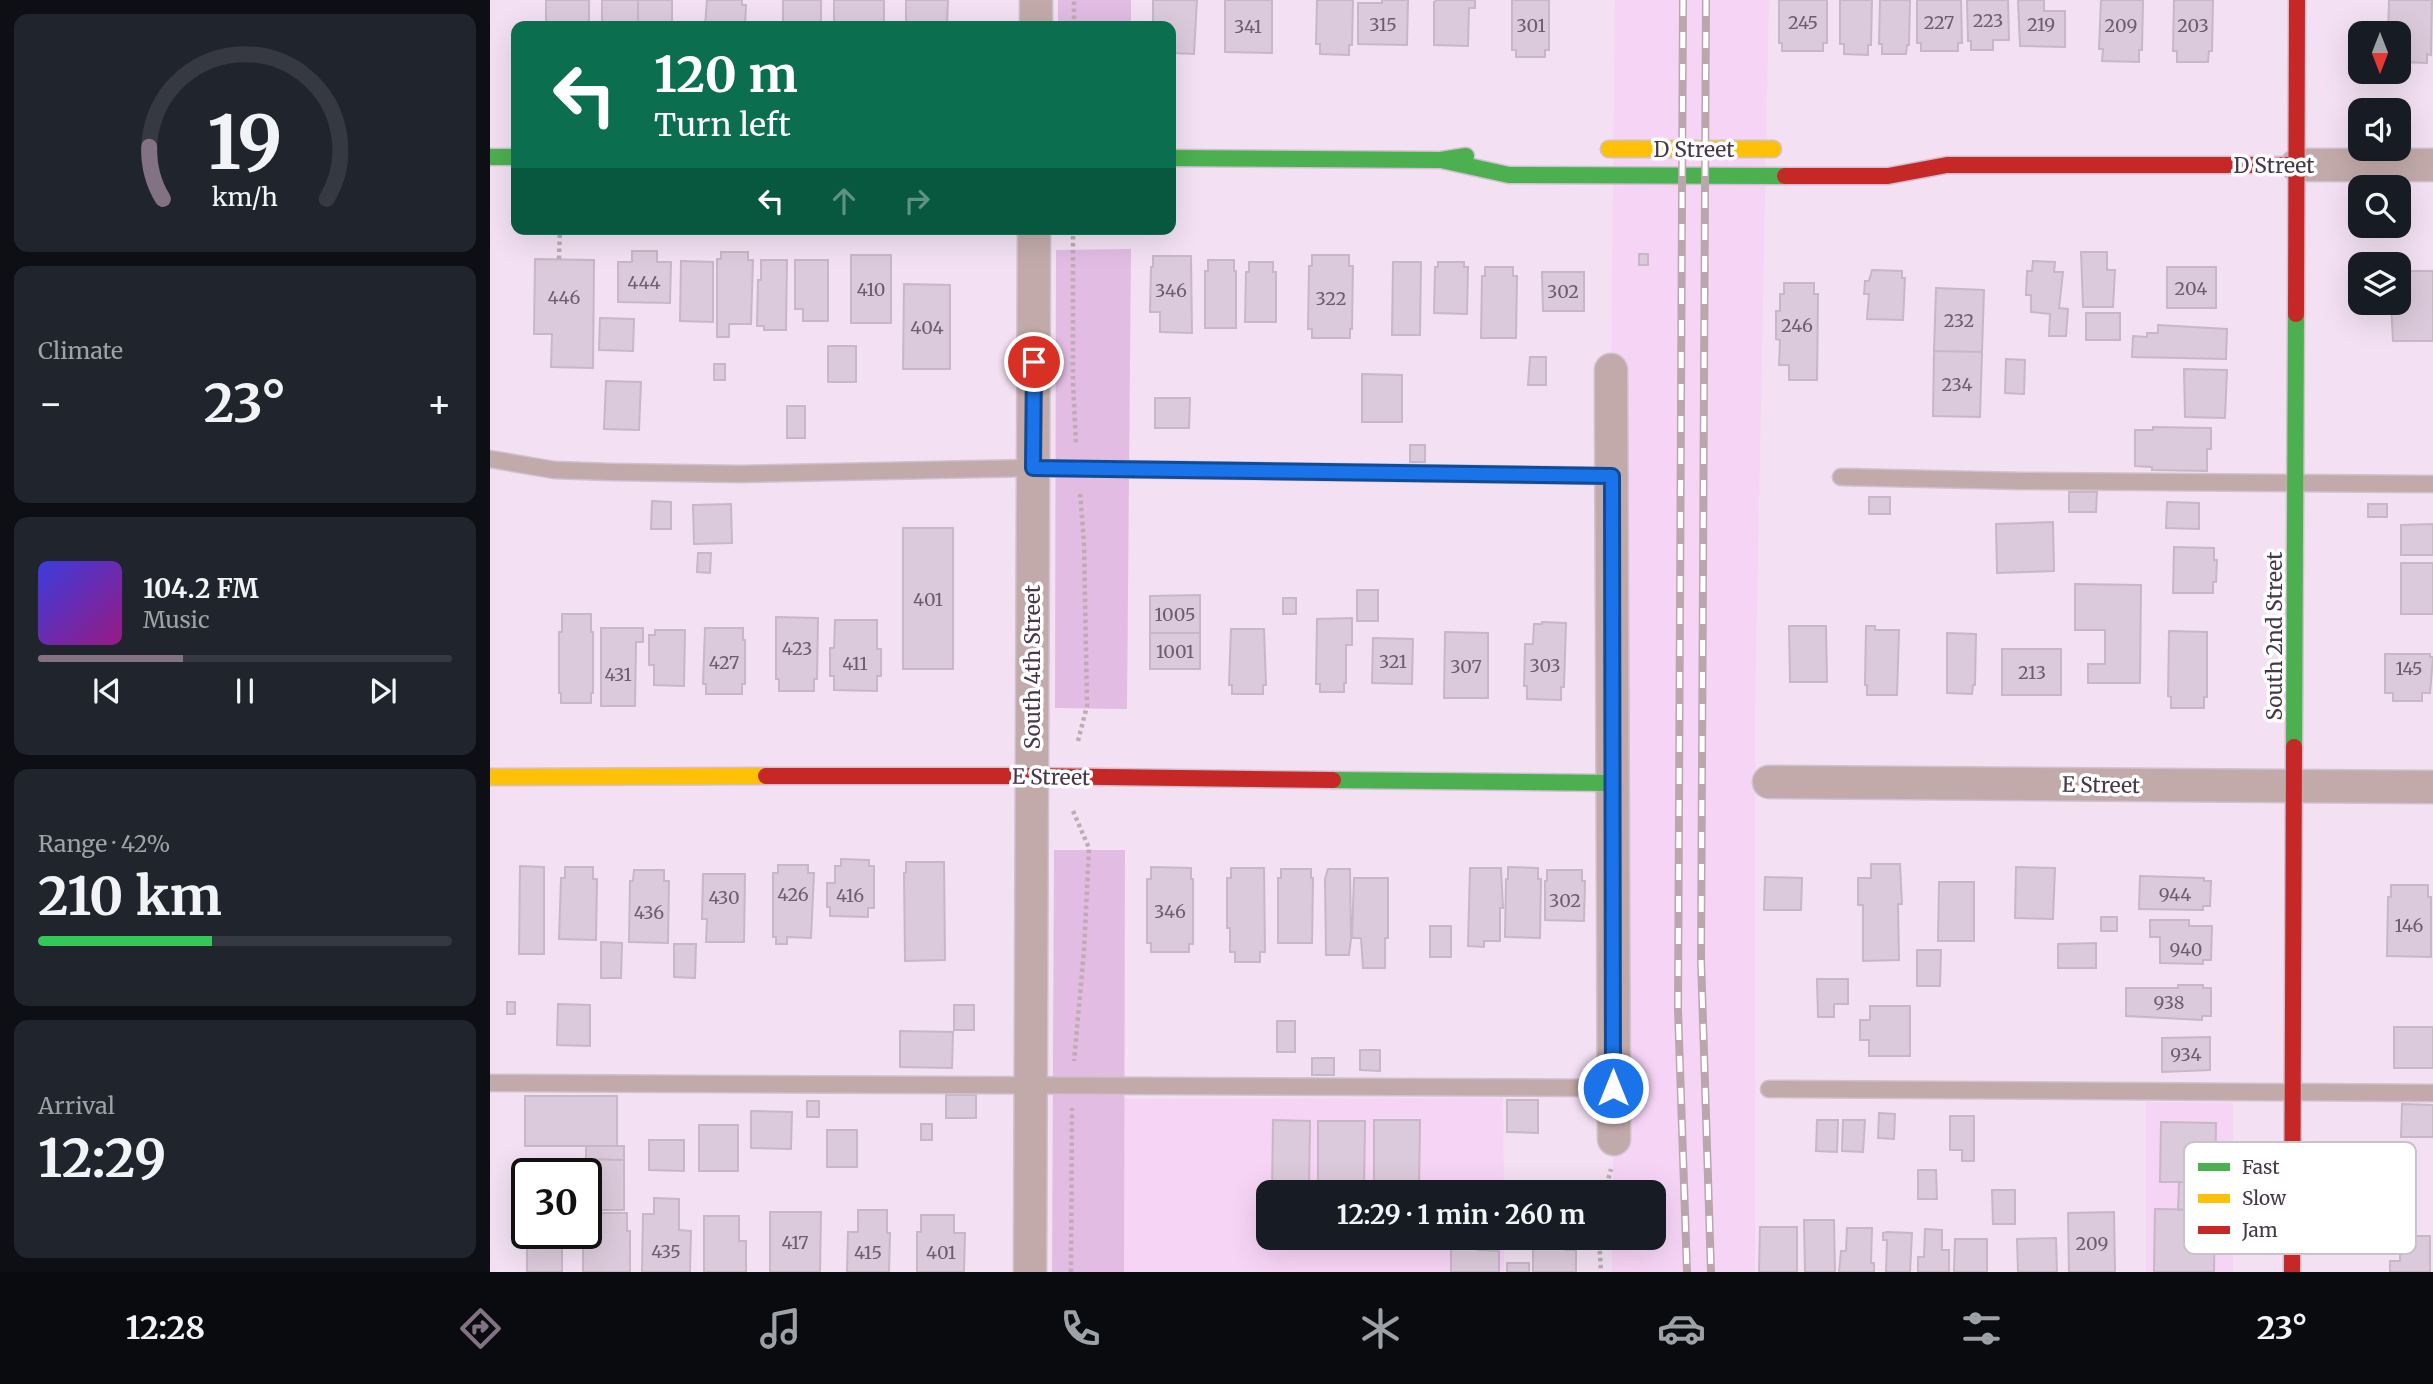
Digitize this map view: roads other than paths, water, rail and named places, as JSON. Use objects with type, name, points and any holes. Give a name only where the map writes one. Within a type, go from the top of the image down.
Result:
[{"type":"street","points":[[1036,0],[1036,21]]},
{"type":"street","name":"South 2nd Street","points":[[2293,1142],[2297,0]]},
{"type":"street","name":"D Street","points":[[1589,149],[1785,149]]},
{"type":"street","name":"D Street","points":[[1176,158],[1441,160],[1482,153]]},
{"type":"street","name":"D Street","points":[[1914,156],[1947,165]]},
{"type":"street","points":[[490,158],[511,158]]},
{"type":"street","name":"D Street","points":[[1441,160],[1522,175],[1888,176],[1947,165],[2433,165]]},
{"type":"street","name":"South 4th Street","points":[[1030,1272],[1034,235]]},
{"type":"street","points":[[1611,370],[1614,1139]]},
{"type":"street","name":"E Street","points":[[490,777],[1031,776],[1612,783]]},
{"type":"street","name":"E Street","points":[[1769,782],[2433,787]]},
{"type":"street","name":"South 2nd Street","points":[[2292,1254],[2292,1272]]},
{"type":"lane","points":[[490,459],[554,470],[739,474],[1033,468],[1612,476]]},
{"type":"lane","points":[[1841,477],[2433,484]]},
{"type":"lane","points":[[490,1083],[1613,1088]]},
{"type":"lane","points":[[1769,1089],[2433,1093]]},
{"type":"railway","points":[[1683,0],[1678,1010],[1687,1272]]},
{"type":"railway","points":[[1706,0],[1701,959],[1711,1272]]}]
